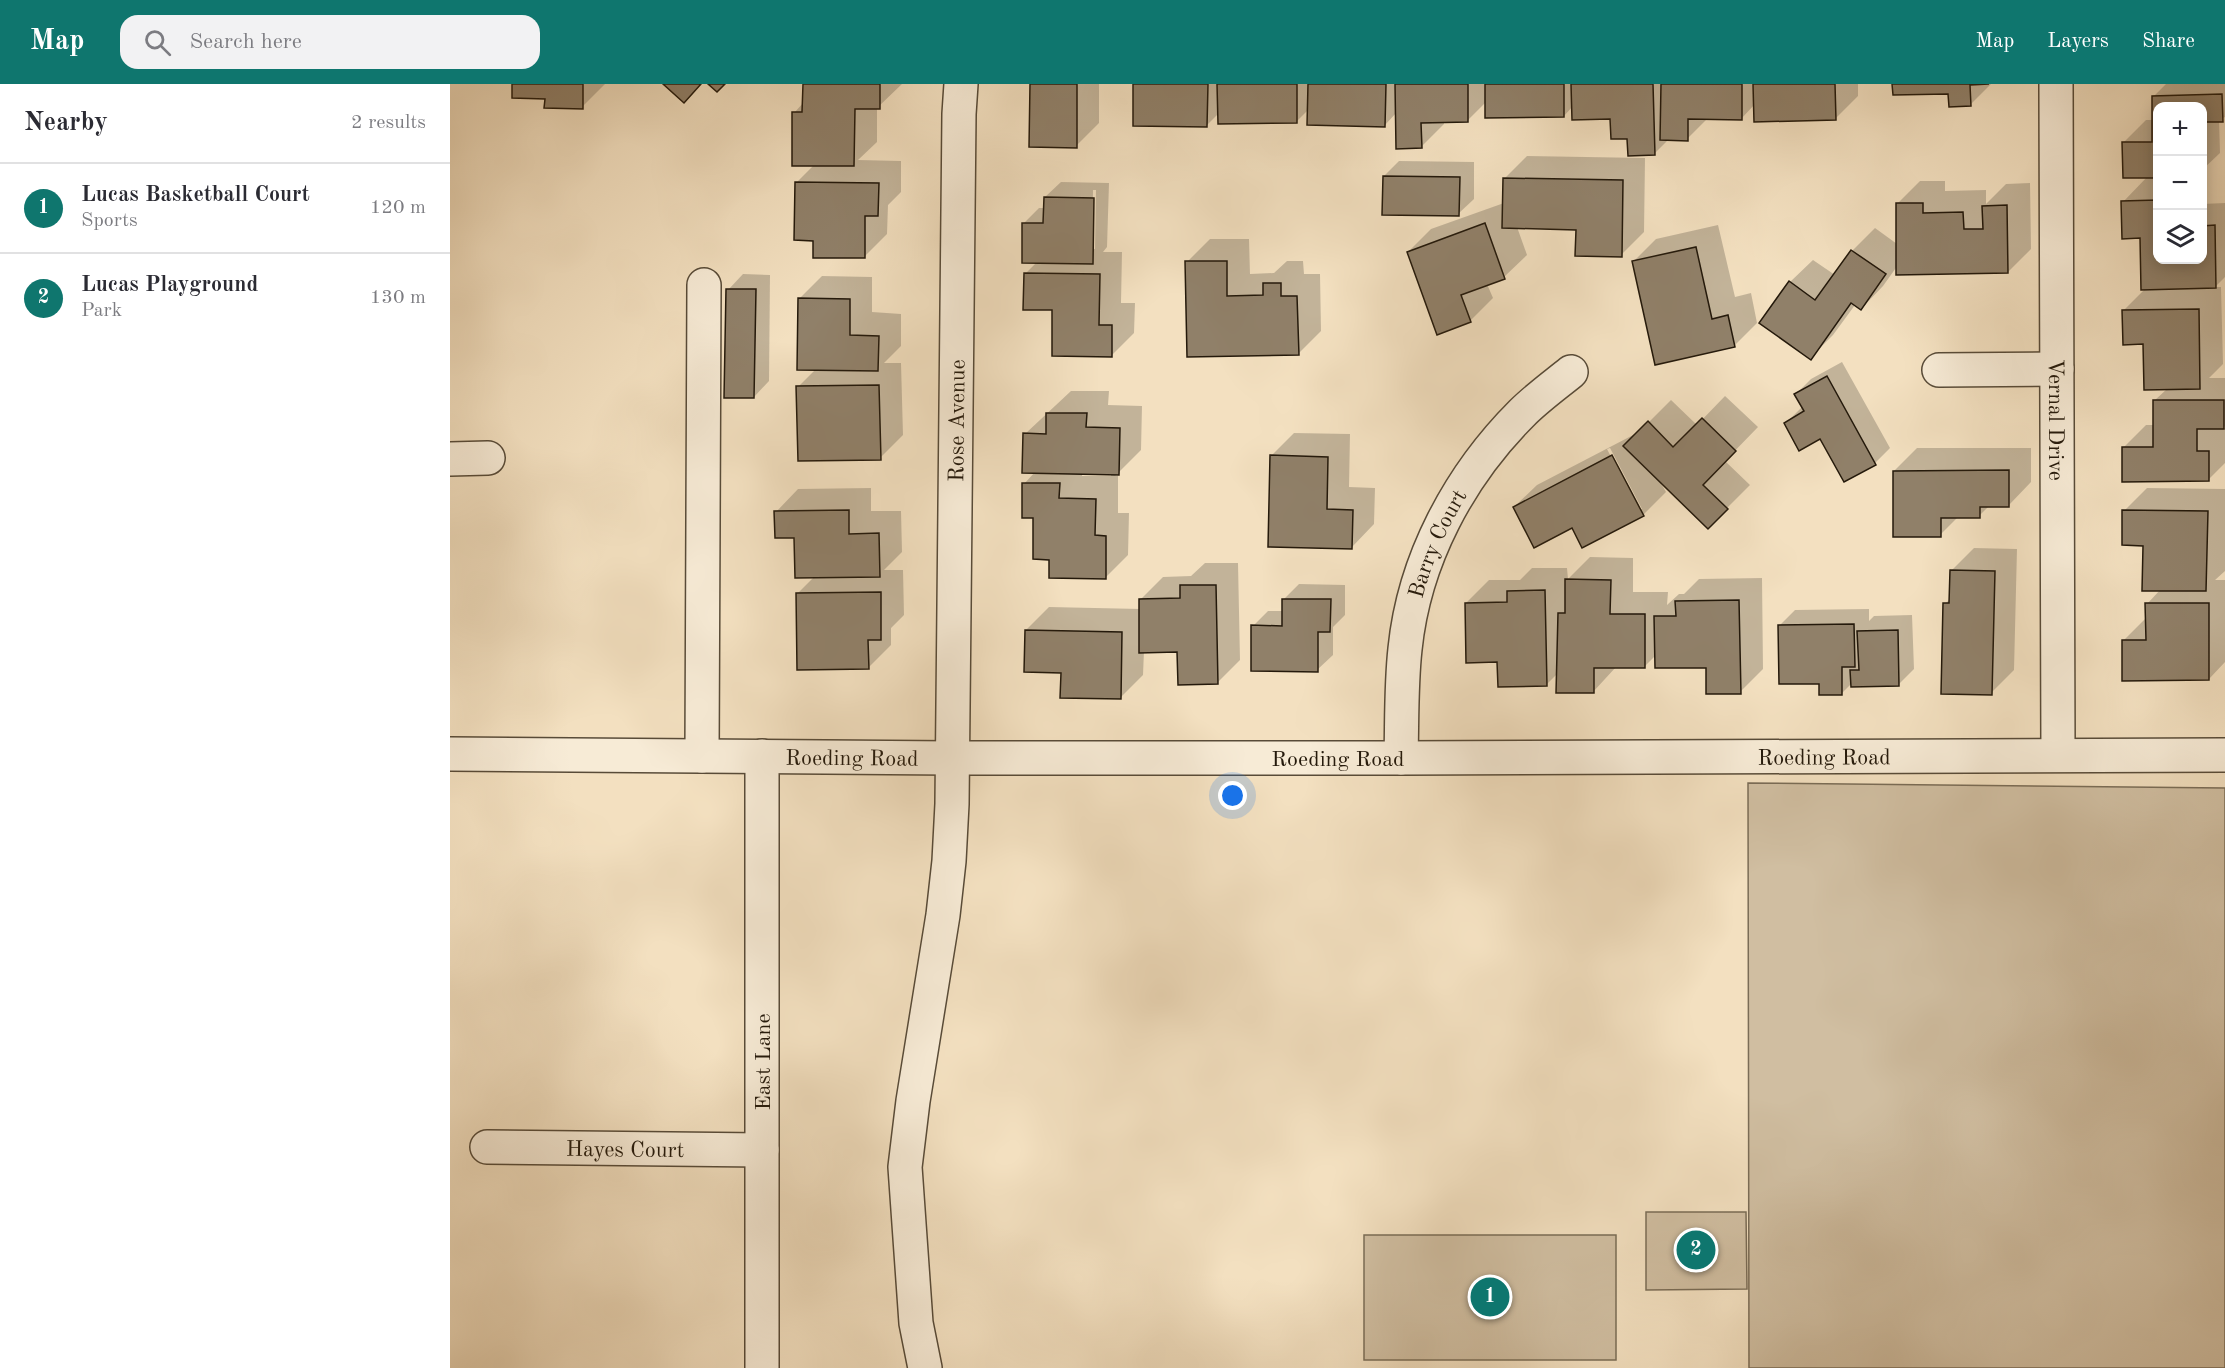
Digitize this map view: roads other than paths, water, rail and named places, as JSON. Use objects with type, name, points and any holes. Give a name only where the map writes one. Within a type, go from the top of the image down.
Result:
[{"type":"street","name":"Rose Avenue","points":[[925,1368],[916,1323],[905,1167],[950,861],[961,84]]},
{"type":"street","name":"Vernal Drive","points":[[2056,84],[2058,755]]},
{"type":"street","points":[[702,756],[704,285]]},
{"type":"street","points":[[1939,370],[2057,369]]},
{"type":"street","name":"Barry Court","points":[[1401,758],[1405,647],[1417,586],[1431,547],[1452,504],[1486,453],[1523,412],[1571,372]]},
{"type":"street","points":[[450,459],[488,458]]},
{"type":"street","name":"Roeding Road","points":[[450,754],[952,758],[2225,755]]},
{"type":"street","name":"East Lane","points":[[762,756],[762,1368]]},
{"type":"street","name":"Hayes Court","points":[[487,1147],[762,1150]]},
{"type":"place","name":"Lucas Playground","points":[[1696,1250]]},
{"type":"place","name":"Lucas Basketball Court","points":[[1490,1297]]}]
